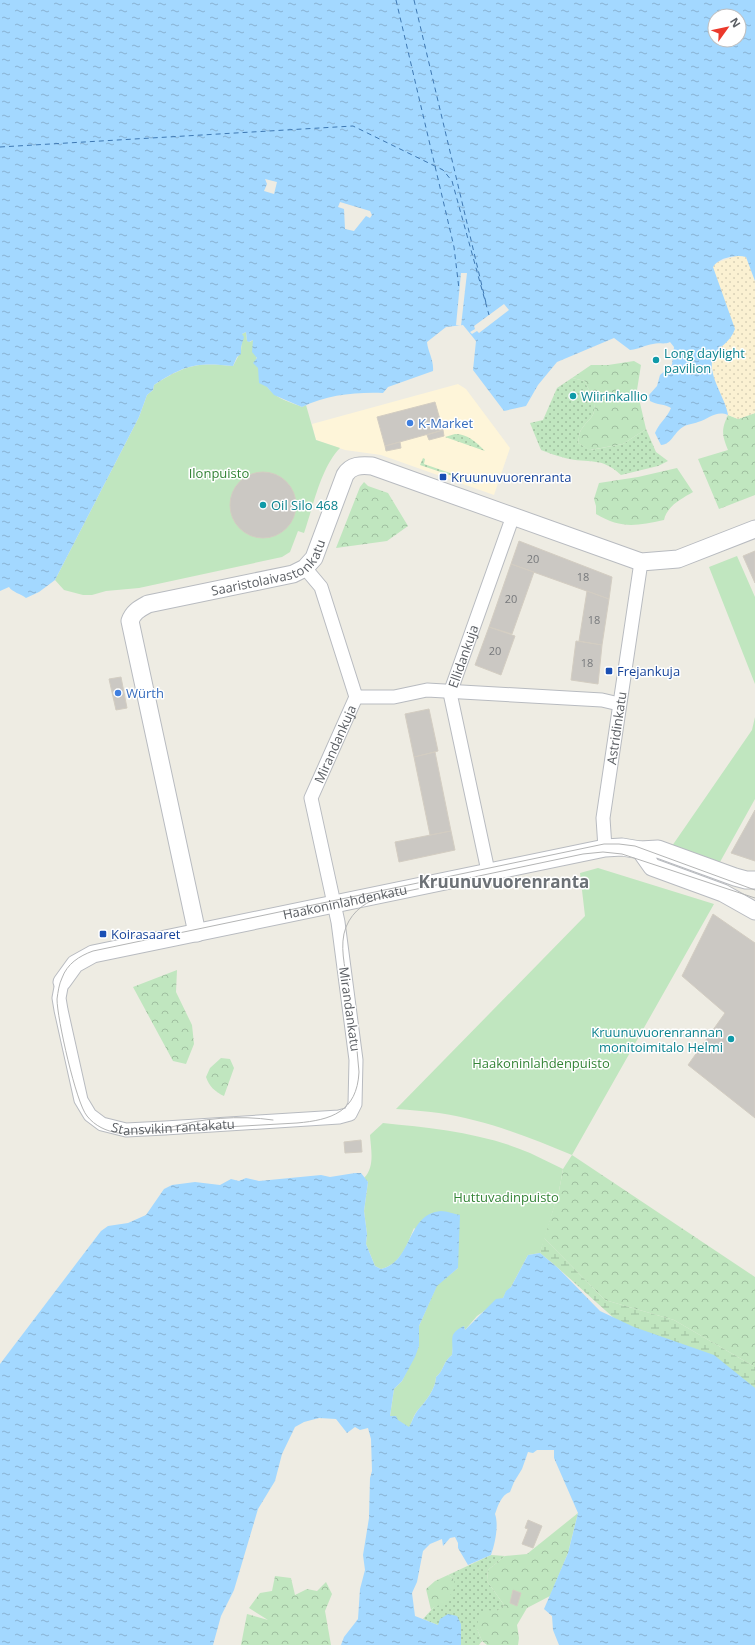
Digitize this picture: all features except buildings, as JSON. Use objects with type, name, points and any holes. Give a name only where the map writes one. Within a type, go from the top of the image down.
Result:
[{"type":"street","name":"Saaristolaivastonkatu","points":[[196,933],[130,621],[133,614],[148,604],[293,574],[305,568],[314,558],[345,475],[349,470],[361,465],[372,466],[641,562],[678,559],[755,529]]},
{"type":"street","name":"Ellidankuja","points":[[488,871],[450,693],[513,516]]},
{"type":"street","name":"Astridinkatu","points":[[604,848],[603,818],[641,562]]},
{"type":"street","name":"Mirandankuja","points":[[305,568],[321,587],[356,697],[311,798],[334,905]]},
{"type":"street","points":[[356,697],[394,697],[427,690],[450,693],[602,700],[619,704]]},
{"type":"street","name":"Haakoninlahdenkatu","points":[[62,982],[75,964],[86,957],[488,871],[604,848],[622,847],[640,850],[658,849],[735,877],[746,880],[755,880]]},
{"type":"street","points":[[640,850],[652,867],[723,893],[755,911]]},
{"type":"street","name":"Mirandankatu","points":[[334,905],[356,1060],[355,1104],[350,1114]]},
{"type":"street","name":"Stansvikin rantakatu","points":[[62,982],[60,1010],[81,1100],[90,1115],[102,1124],[126,1130],[339,1117],[350,1114]]},
{"type":"shaded area","points":[[458,384],[466,389],[510,448],[494,495],[381,455],[345,450],[316,440],[312,424]]},
{"type":"green space","name":"Ilonpuisto","points":[[246,332],[247,341],[250,342],[253,340],[259,369],[269,389],[284,400],[302,407],[306,405],[316,440],[340,448],[333,456],[323,476],[304,533],[298,531],[290,552],[282,557],[139,588],[106,591],[92,595],[83,595],[64,590],[55,580],[139,417],[147,395],[153,390],[154,385],[174,373],[192,366],[210,364],[233,366],[241,351],[242,334]]},
{"type":"green space","points":[[634,361],[641,365],[637,390],[646,429],[623,444],[590,450],[578,443],[580,431],[594,413],[594,405],[585,381],[572,378],[591,365],[608,365]]},
{"type":"green space","points":[[572,378],[585,381],[594,405],[594,413],[580,431],[578,443],[591,450],[623,444],[646,429],[656,452],[668,461],[658,466],[621,475],[614,469],[601,463],[573,460],[541,450],[530,423],[543,420],[557,388]]},
{"type":"green space","points":[[755,413],[755,495],[719,509],[698,459],[728,450],[724,440],[723,429],[728,415],[738,419]]},
{"type":"green space","points":[[455,434],[468,437],[485,451],[445,437]]},
{"type":"green space","points":[[423,458],[425,459],[424,464],[473,481],[476,475],[479,475],[476,484],[420,465]]},
{"type":"green space","points":[[677,468],[693,492],[679,500],[671,507],[664,520],[645,524],[629,525],[613,522],[596,514],[594,499],[599,483],[638,477]]},
{"type":"green space","points":[[364,482],[368,486],[388,493],[408,526],[387,541],[336,548],[360,487]]},
{"type":"green space","points":[[737,556],[755,597],[755,684],[709,567]]},
{"type":"green space","points":[[755,717],[755,799],[720,862],[672,846],[752,730]]},
{"type":"green space","name":"Haakoninlahdenpuisto","points":[[598,868],[714,904],[572,1155],[523,1136],[474,1120],[439,1113],[396,1109],[585,916],[580,873]]},
{"type":"green space","points":[[177,970],[176,992],[192,1025],[194,1044],[186,1064],[173,1061],[133,987]]},
{"type":"green space","points":[[221,1058],[230,1059],[234,1068],[224,1096],[213,1088],[206,1077],[210,1068]]},
{"type":"green space","name":"Huttuvadinpuisto","points":[[383,1123],[439,1129],[476,1136],[512,1146],[563,1169],[559,1191],[540,1253],[528,1255],[511,1287],[503,1298],[477,1316],[465,1330],[464,1326],[453,1346],[452,1355],[447,1360],[439,1375],[436,1377],[436,1382],[432,1391],[415,1414],[409,1428],[390,1416],[394,1389],[402,1381],[419,1346],[419,1326],[437,1285],[458,1268],[414,1228],[406,1247],[394,1263],[381,1269],[375,1266],[366,1244],[367,1234],[364,1211],[368,1182],[364,1178],[370,1169],[371,1164],[370,1135]]},
{"type":"green space","points":[[572,1155],[755,1277],[755,1367],[674,1320],[605,1300],[544,1238],[559,1191],[563,1169]]},
{"type":"green space","points":[[544,1238],[605,1300],[674,1320],[755,1367],[755,1417],[663,1362],[540,1253]]},
{"type":"green space","points":[[578,1513],[568,1553],[550,1596],[527,1608],[517,1625],[519,1638],[518,1645],[487,1645],[482,1641],[477,1629],[478,1620],[486,1610],[497,1611],[504,1605],[487,1581],[488,1570],[505,1556],[527,1554]]},
{"type":"green space","points":[[491,1555],[505,1556],[488,1570],[487,1581],[504,1605],[477,1629],[482,1641],[479,1645],[461,1645],[461,1624],[438,1625],[423,1619],[434,1607],[454,1579],[448,1575]]},
{"type":"green space","points":[[448,1575],[454,1579],[455,1587],[446,1603],[434,1607],[431,1610],[426,1589],[435,1581]]},
{"type":"green space","points":[[275,1576],[291,1578],[295,1595],[307,1589],[317,1591],[326,1582],[332,1594],[325,1611],[331,1645],[241,1645],[247,1614],[268,1620],[249,1608],[260,1593],[272,1591]]},
{"type":"sand","points":[[739,255],[746,257],[755,281],[755,413],[738,419],[728,415],[714,377],[712,362],[716,352],[730,338],[734,329],[713,267],[716,263]]},
{"type":"water","points":[[0,0],[755,0],[755,281],[746,257],[737,256],[723,259],[713,267],[735,329],[730,338],[716,352],[712,362],[714,377],[728,415],[716,414],[702,421],[685,426],[680,429],[668,442],[661,445],[655,433],[671,408],[650,401],[649,395],[657,386],[660,375],[672,365],[674,347],[670,342],[655,343],[630,350],[614,338],[557,362],[538,385],[526,406],[504,411],[473,370],[476,341],[463,325],[446,327],[427,342],[433,363],[433,371],[388,387],[383,393],[341,395],[302,407],[274,395],[267,387],[259,383],[258,368],[253,363],[257,358],[252,352],[253,340],[249,342],[247,341],[246,332],[242,334],[244,337],[241,347],[241,354],[237,357],[233,366],[210,364],[191,366],[174,373],[154,385],[153,390],[147,395],[139,417],[55,580],[39,592],[26,598],[9,587],[0,591]]},
{"type":"water","points":[[361,1173],[368,1182],[364,1211],[367,1234],[366,1244],[375,1266],[381,1269],[391,1265],[399,1257],[421,1220],[430,1214],[441,1211],[460,1215],[458,1268],[437,1286],[419,1326],[419,1346],[415,1357],[402,1381],[394,1389],[390,1416],[396,1416],[398,1420],[409,1427],[417,1412],[432,1391],[436,1382],[436,1377],[441,1372],[449,1357],[452,1355],[453,1334],[464,1326],[465,1330],[496,1299],[503,1298],[506,1291],[511,1287],[528,1255],[540,1253],[558,1268],[600,1311],[634,1327],[714,1355],[755,1388],[755,1645],[559,1645],[553,1630],[552,1616],[544,1609],[568,1553],[578,1513],[554,1458],[554,1450],[537,1450],[533,1453],[528,1452],[522,1469],[510,1492],[502,1498],[499,1504],[495,1514],[497,1529],[491,1555],[468,1565],[458,1548],[458,1543],[455,1537],[450,1538],[443,1546],[442,1539],[430,1544],[423,1551],[417,1582],[412,1593],[415,1616],[438,1625],[440,1619],[448,1614],[457,1616],[461,1624],[461,1645],[341,1645],[344,1637],[358,1619],[360,1589],[365,1570],[363,1555],[369,1518],[370,1478],[372,1471],[371,1439],[368,1428],[360,1430],[355,1427],[347,1433],[336,1419],[319,1418],[304,1422],[295,1427],[282,1454],[275,1481],[258,1509],[234,1590],[221,1616],[213,1645],[0,1645],[0,1364],[101,1231],[108,1226],[128,1223],[146,1215],[164,1189],[172,1185],[195,1182],[220,1185],[231,1179],[239,1181],[246,1178],[259,1181],[321,1175],[330,1177]]},
{"type":"pier","points":[[265,179],[277,182],[274,194],[264,191],[267,184]]},
{"type":"pier","points":[[340,202],[370,211],[372,215],[370,218],[366,216],[354,231],[345,229],[344,209],[338,207]]},
{"type":"pier","points":[[461,273],[467,273],[461,326],[456,325]]},
{"type":"pier","points":[[504,304],[509,310],[479,333],[477,331],[472,334],[470,332],[475,329],[474,326]]},
{"type":"ferry route","points":[[396,0],[454,247],[459,289]]},
{"type":"ferry route","points":[[414,0],[486,303]]},
{"type":"ferry route","points":[[0,147],[353,126],[443,170],[452,181],[489,315]]},
{"type":"tram line","points":[[755,890],[635,846],[604,844],[93,951],[74,961],[64,973],[59,985],[57,999],[60,1023],[68,1060],[83,1108],[90,1120],[109,1131],[118,1133],[309,1122],[331,1116],[340,1111],[347,1105],[357,1086],[359,1072],[358,1061],[343,956],[343,941],[346,927],[352,916],[366,904],[384,896],[583,854],[603,852],[622,854],[755,898]]},
{"type":"tram line","points":[[168,1128],[220,1118],[260,1118],[273,1120]]},
{"type":"place","name":"Long daylight pavilion","points":[[656,360]]},
{"type":"place","name":"Wiirinkallio","points":[[573,396]]},
{"type":"place","name":"K-Market","points":[[410,423]]},
{"type":"place","name":"Kruunuvuorenranta","points":[[443,477]]},
{"type":"place","name":"Oil Silo 468","points":[[263,505]]},
{"type":"place","name":"Frejankuja","points":[[609,671]]},
{"type":"place","name":"Würth","points":[[118,693]]},
{"type":"place","name":"Koirasaaret","points":[[103,934]]},
{"type":"place","name":"Kruunuvuorenrannan monitoimitalo Helmi","points":[[731,1039]]},
{"type":"district","name":"Kruunuvuorenranta","points":[[504,882]]}]
